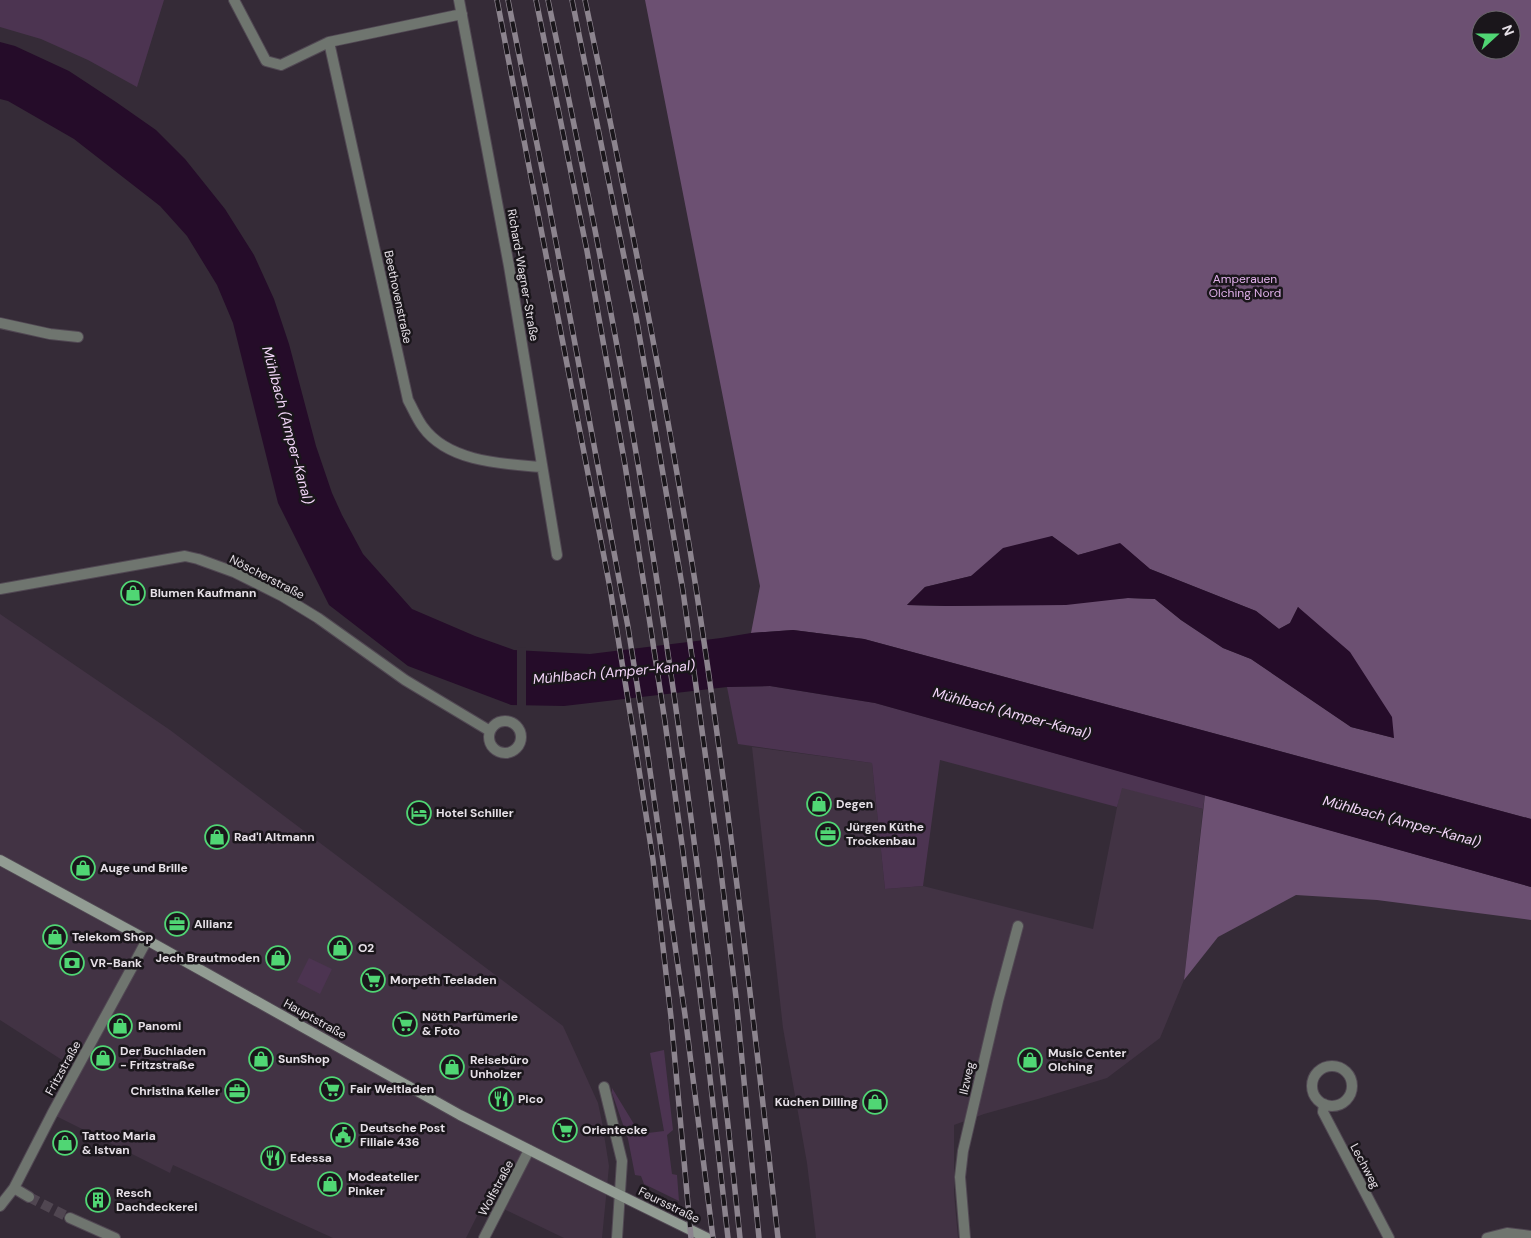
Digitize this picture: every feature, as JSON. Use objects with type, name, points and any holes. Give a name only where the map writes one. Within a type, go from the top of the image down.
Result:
[{"type":"street","points":[[234,0],[266,61],[281,65],[329,42],[462,14]]},
{"type":"street","name":"Richard-Wagner-Straße","points":[[459,0],[509,266],[557,555]]},
{"type":"street","name":"Beethovenstraße","points":[[329,42],[408,400],[423,428],[439,444],[473,459],[508,465],[541,467]]},
{"type":"street","points":[[0,322],[50,334],[78,337]]},
{"type":"street","name":"Nöscherstraße","points":[[0,589],[185,556],[198,559],[234,572],[282,596],[318,618],[405,680],[490,731]]},
{"type":"street","name":"Hauptstraße","points":[[0,860],[452,1110],[620,1195]]},
{"type":"street","name":"Ilzweg","points":[[965,1238],[960,1178],[963,1151],[998,1001],[1018,926]]},
{"type":"street","name":"Fritzstraße","points":[[0,1206],[14,1188],[147,940]]},
{"type":"street","name":"Lechweg","points":[[1332,1066],[1345,1070],[1351,1080],[1351,1092],[1344,1102],[1338,1105],[1324,1104],[1318,1101],[1314,1095],[1312,1082],[1315,1075],[1319,1070],[1332,1066]]},
{"type":"street","points":[[604,1087],[622,1161],[617,1238]]},
{"type":"street","name":"Lechweg","points":[[1324,1104],[1323,1112],[1389,1238]]},
{"type":"street","name":"Wolfstraße","points":[[484,1238],[529,1150]]},
{"type":"street","points":[[14,1188],[29,1197]]},
{"type":"street","name":"Feursstraße","points":[[620,1195],[707,1238]]},
{"type":"street","points":[[70,1218],[115,1238]]},
{"type":"street","points":[[1488,1238],[1507,1233],[1531,1236]]},
{"type":"shaded area","points":[[0,0],[164,0],[137,87],[88,60],[41,39],[0,27]]},
{"type":"shaded area","points":[[0,614],[170,730],[563,1026],[598,1103],[602,1122],[609,1166],[602,1238],[564,1238],[485,1200],[466,1238],[333,1238],[173,1165],[170,1173],[52,1114],[76,1069],[0,1020]]},
{"type":"shaded area","points":[[770,686],[875,703],[1205,795],[1203,809],[1122,788],[1117,807],[940,760],[923,886],[885,889],[872,763],[738,744],[727,687]]},
{"type":"shaded area","points":[[752,747],[872,763],[885,889],[923,886],[1093,929],[1121,787],[1203,809],[1184,980],[1160,1038],[1107,1078],[984,1114],[954,1125],[954,1193],[958,1238],[816,1238],[807,1163],[783,1028]]},
{"type":"shaded area","points":[[309,958],[332,969],[320,994],[297,982]]},
{"type":"shaded area","points":[[664,1050],[673,1130],[667,1135],[672,1174],[677,1175],[679,1201],[644,1184],[641,1176],[635,1175],[628,1139],[612,1093],[612,1088],[640,1134],[664,1131],[650,1053]]},
{"type":"green space","name":"Amperauen Olching Nord","points":[[645,0],[1531,0],[1531,819],[864,639],[793,630],[751,633],[760,586]],"holes":[[[1052,536],[1078,555],[1120,544],[1150,569],[1256,611],[1279,629],[1290,623],[1298,607],[1394,738],[1351,727],[1251,659],[1223,648],[1181,620],[1155,599],[1128,598],[998,605],[907,605],[925,587],[971,576]]]},
{"type":"green space","points":[[1205,795],[1531,887],[1531,920],[1377,900],[1296,895],[1218,937],[1184,980]]},
{"type":"water","name":"Mühlbach (Amper-Kanal)","points":[[0,42],[15,46],[69,71],[156,130],[185,159],[225,209],[254,255],[274,299],[289,344],[316,446],[332,493],[342,515],[363,554],[412,609],[475,636],[514,650],[590,654],[751,633],[793,630],[864,639],[1531,819],[1531,887],[875,703],[770,686],[727,687],[564,706],[511,705],[408,666],[329,605],[278,503],[233,323],[217,285],[187,236],[160,206],[74,139],[8,101],[0,99]]},
{"type":"water","points":[[1052,536],[1078,555],[1120,543],[1150,569],[1256,611],[1279,629],[1290,623],[1298,607],[1350,652],[1392,717],[1394,738],[1351,727],[1251,659],[1223,648],[1181,620],[1155,599],[1128,598],[1066,605],[907,605],[925,587],[971,576],[1003,548]]},
{"type":"pier","points":[[517,647],[526,648],[526,707],[517,707]]},
{"type":"tunnel","points":[[29,1197],[70,1218]]},
{"type":"railway","points":[[497,0],[610,588],[633,731],[653,860],[671,1017],[691,1238]]},
{"type":"railway","points":[[508,0],[546,189],[628,627],[685,1015],[713,1238]]},
{"type":"railway","points":[[536,0],[587,251],[625,465],[647,604],[683,852],[728,1238]]},
{"type":"railway","points":[[548,0],[609,301],[631,422],[671,670],[719,1048],[740,1238]]},
{"type":"railway","points":[[572,0],[636,316],[683,591],[719,855],[736,997],[759,1238]]},
{"type":"railway","points":[[585,0],[644,293],[696,588],[740,913],[778,1238]]},
{"type":"place","name":"Blumen Kaufmann","points":[[133,593]]},
{"type":"place","name":"Degen","points":[[819,804]]},
{"type":"place","name":"Hotel Schiller","points":[[419,813]]},
{"type":"place","name":"Jürgen Küthe Trockenbau","points":[[828,834]]},
{"type":"place","name":"Rad'l Altmann","points":[[217,837]]},
{"type":"place","name":"Auge und Brille","points":[[83,868]]},
{"type":"place","name":"Allianz","points":[[177,924]]},
{"type":"place","name":"Telekom Shop","points":[[55,937]]},
{"type":"place","name":"O2","points":[[340,948]]},
{"type":"place","name":"Jech Brautmoden","points":[[278,958]]},
{"type":"place","name":"VR-Bank","points":[[72,963]]},
{"type":"place","name":"Morpeth Teeladen","points":[[373,980]]},
{"type":"place","name":"Nöth Parfümerie & Foto","points":[[405,1024]]},
{"type":"place","name":"Panomi","points":[[120,1026]]},
{"type":"place","name":"Der Buchladen - Fritzstraße","points":[[103,1058]]},
{"type":"place","name":"SunShop","points":[[261,1059]]},
{"type":"place","name":"Music Center Olching","points":[[1030,1060]]},
{"type":"place","name":"Reisebüro Unholzer","points":[[452,1067]]},
{"type":"place","name":"Fair Weltladen","points":[[332,1089]]},
{"type":"place","name":"Christina Keller","points":[[237,1091]]},
{"type":"place","name":"Pico","points":[[501,1099]]},
{"type":"place","name":"Küchen Dilling","points":[[875,1102]]},
{"type":"place","name":"Orientecke","points":[[565,1130]]},
{"type":"place","name":"Deutsche Post Filiale 436","points":[[343,1135]]},
{"type":"place","name":"Tattoo Maria & Istvan","points":[[65,1143]]},
{"type":"place","name":"Edessa","points":[[273,1158]]},
{"type":"place","name":"Modeatelier Pinker","points":[[330,1184]]},
{"type":"place","name":"Resch Dachdeckerei","points":[[98,1200]]}]
